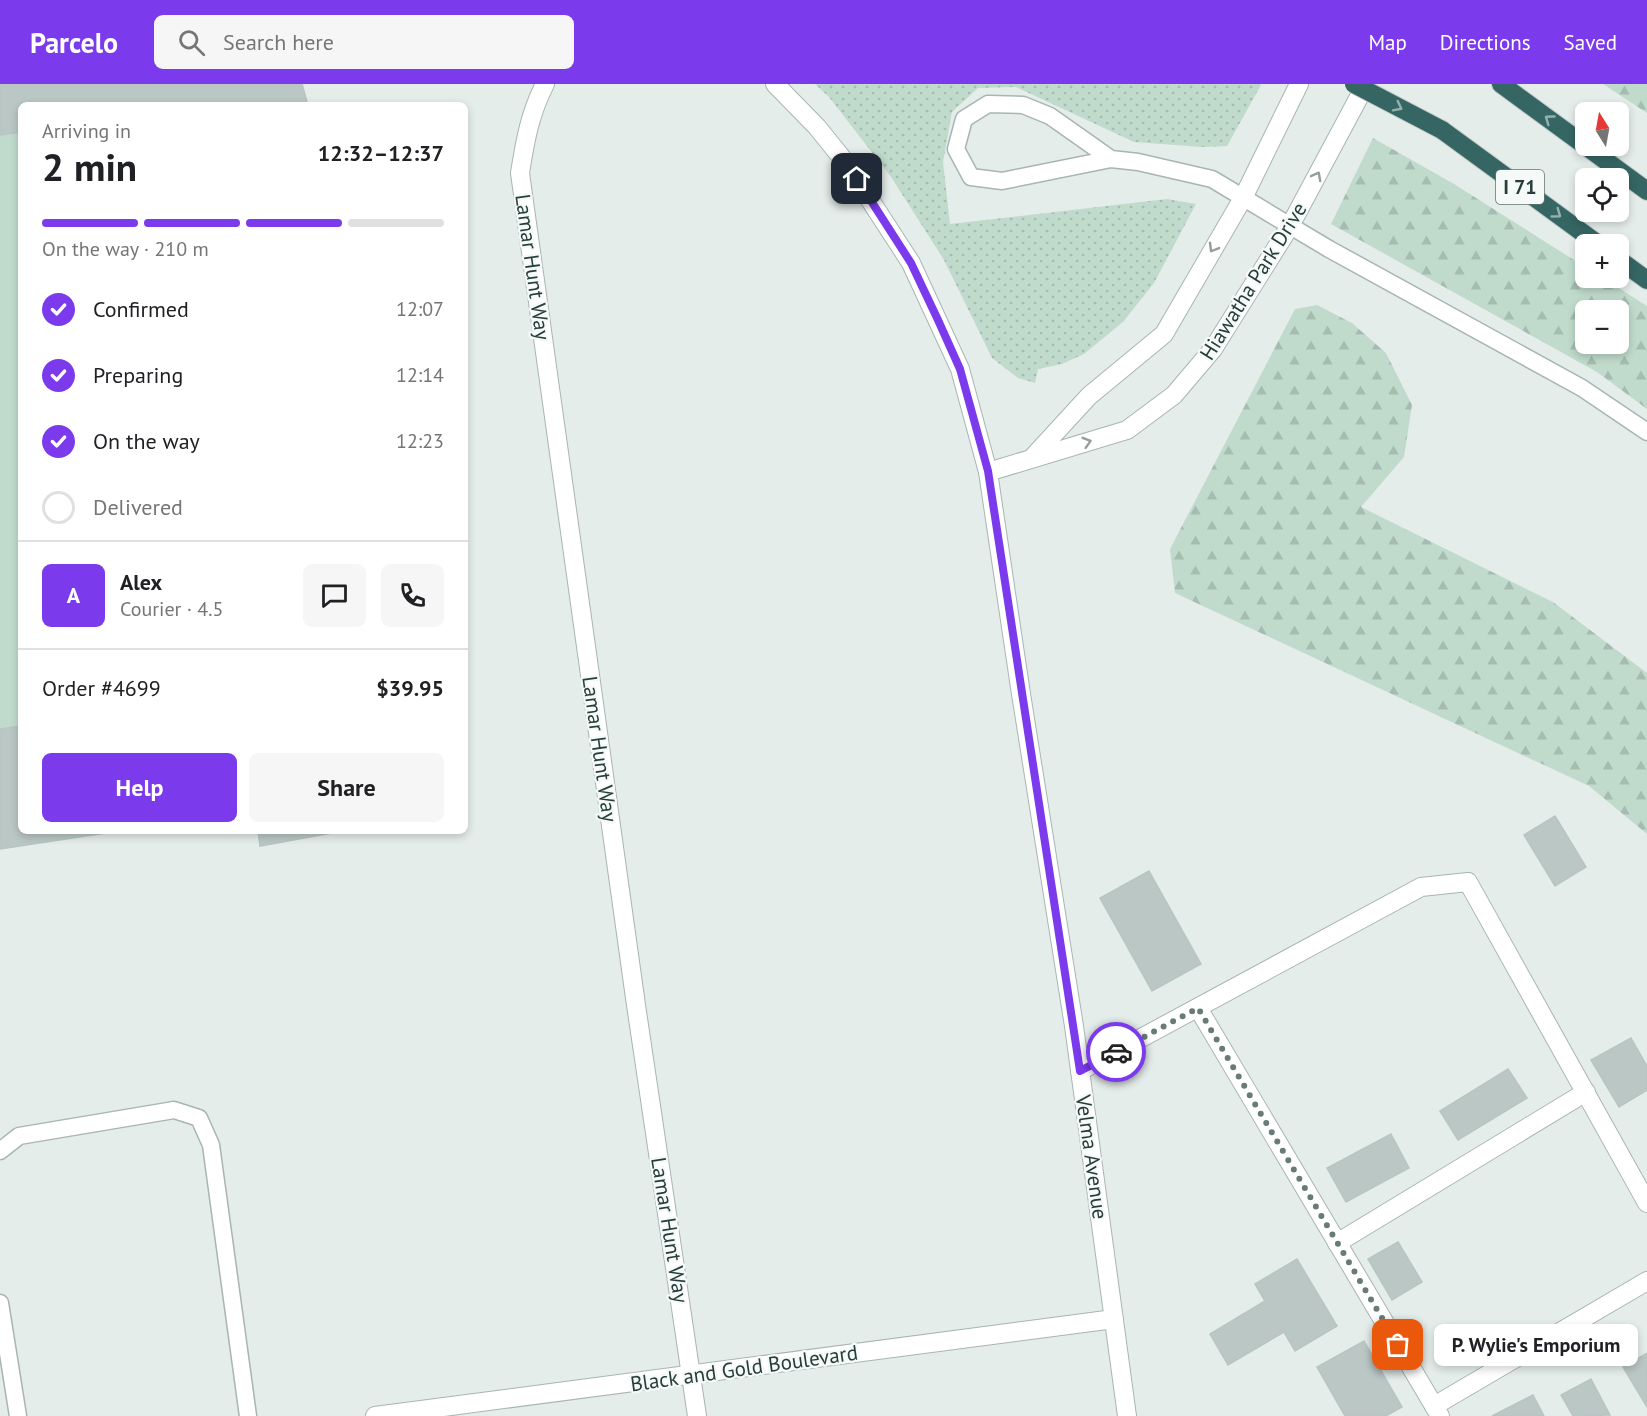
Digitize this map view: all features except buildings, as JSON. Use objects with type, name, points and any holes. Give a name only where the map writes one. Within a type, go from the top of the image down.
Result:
[{"type":"highway","name":"I 71","points":[[1354,84],[1442,130],[1584,234]]},
{"type":"highway","points":[[1501,84],[1647,190]]},
{"type":"highway","points":[[1629,267],[1647,280]]},
{"type":"street","name":"Velma Avenue","points":[[775,84],[817,127],[846,163],[911,263],[960,369],[988,471],[1080,1071],[1127,1416]]},
{"type":"street","points":[[1030,459],[1089,396],[1164,334],[1243,198],[1299,84]]},
{"type":"street","name":"Hiawatha Park Drive","points":[[988,471],[1127,430],[1174,395],[1213,349],[1290,226],[1366,84]]},
{"type":"street","name":"Lamar Hunt Way","points":[[541,86],[526,134],[520,173],[521,184],[631,970],[697,1416]]},
{"type":"street","points":[[1080,1071],[1420,887],[1468,882],[1647,1203]]},
{"type":"street","points":[[1198,1008],[1437,1411],[1647,1281]]},
{"type":"street","points":[[1337,1243],[1586,1092]]},
{"type":"street","name":"Black and Gold Boulevard","points":[[375,1416],[1114,1319]]},
{"type":"lane","points":[[1111,159],[1050,116],[1023,105],[988,104],[964,119],[956,148],[971,177],[1002,180],[1111,159],[1138,162],[1212,179],[1290,226],[1582,388],[1647,432]]},
{"type":"lane","points":[[0,1151],[19,1136],[174,1110],[200,1118],[211,1145],[248,1416]]},
{"type":"lane","points":[[0,1303],[18,1416]]},
{"type":"green space","points":[[0,84],[302,84],[307,102],[18,102],[18,834],[99,834],[0,849]]},
{"type":"green space","points":[[815,84],[1261,85],[1227,146],[1202,147],[1134,142],[1016,87],[978,88],[952,112],[943,162],[950,224],[1167,199],[1196,204],[1154,283],[1123,322],[1084,354],[1062,364],[1038,369],[1035,383],[1018,378],[992,358],[944,260],[891,177],[829,97]]},
{"type":"green space","points":[[1603,84],[1647,84],[1647,113]]},
{"type":"green space","points":[[1373,138],[1454,184],[1575,261],[1575,288],[1619,288],[1647,306],[1647,409],[1597,372],[1331,224]]},
{"type":"green space","points":[[1317,305],[1352,323],[1386,353],[1412,405],[1404,457],[1361,507],[1553,602],[1647,673],[1647,834],[1589,786],[1175,593],[1170,549],[1295,309]]},
{"type":"way so far","points":[[1116,1052],[1198,1008],[1398,1345]]},
{"type":"place","name":"P. Wylie's Emporium","points":[[1398,1345]]},
{"type":"route","points":[[857,179],[911,263],[960,369],[988,471],[1080,1071],[1116,1052]]}]
